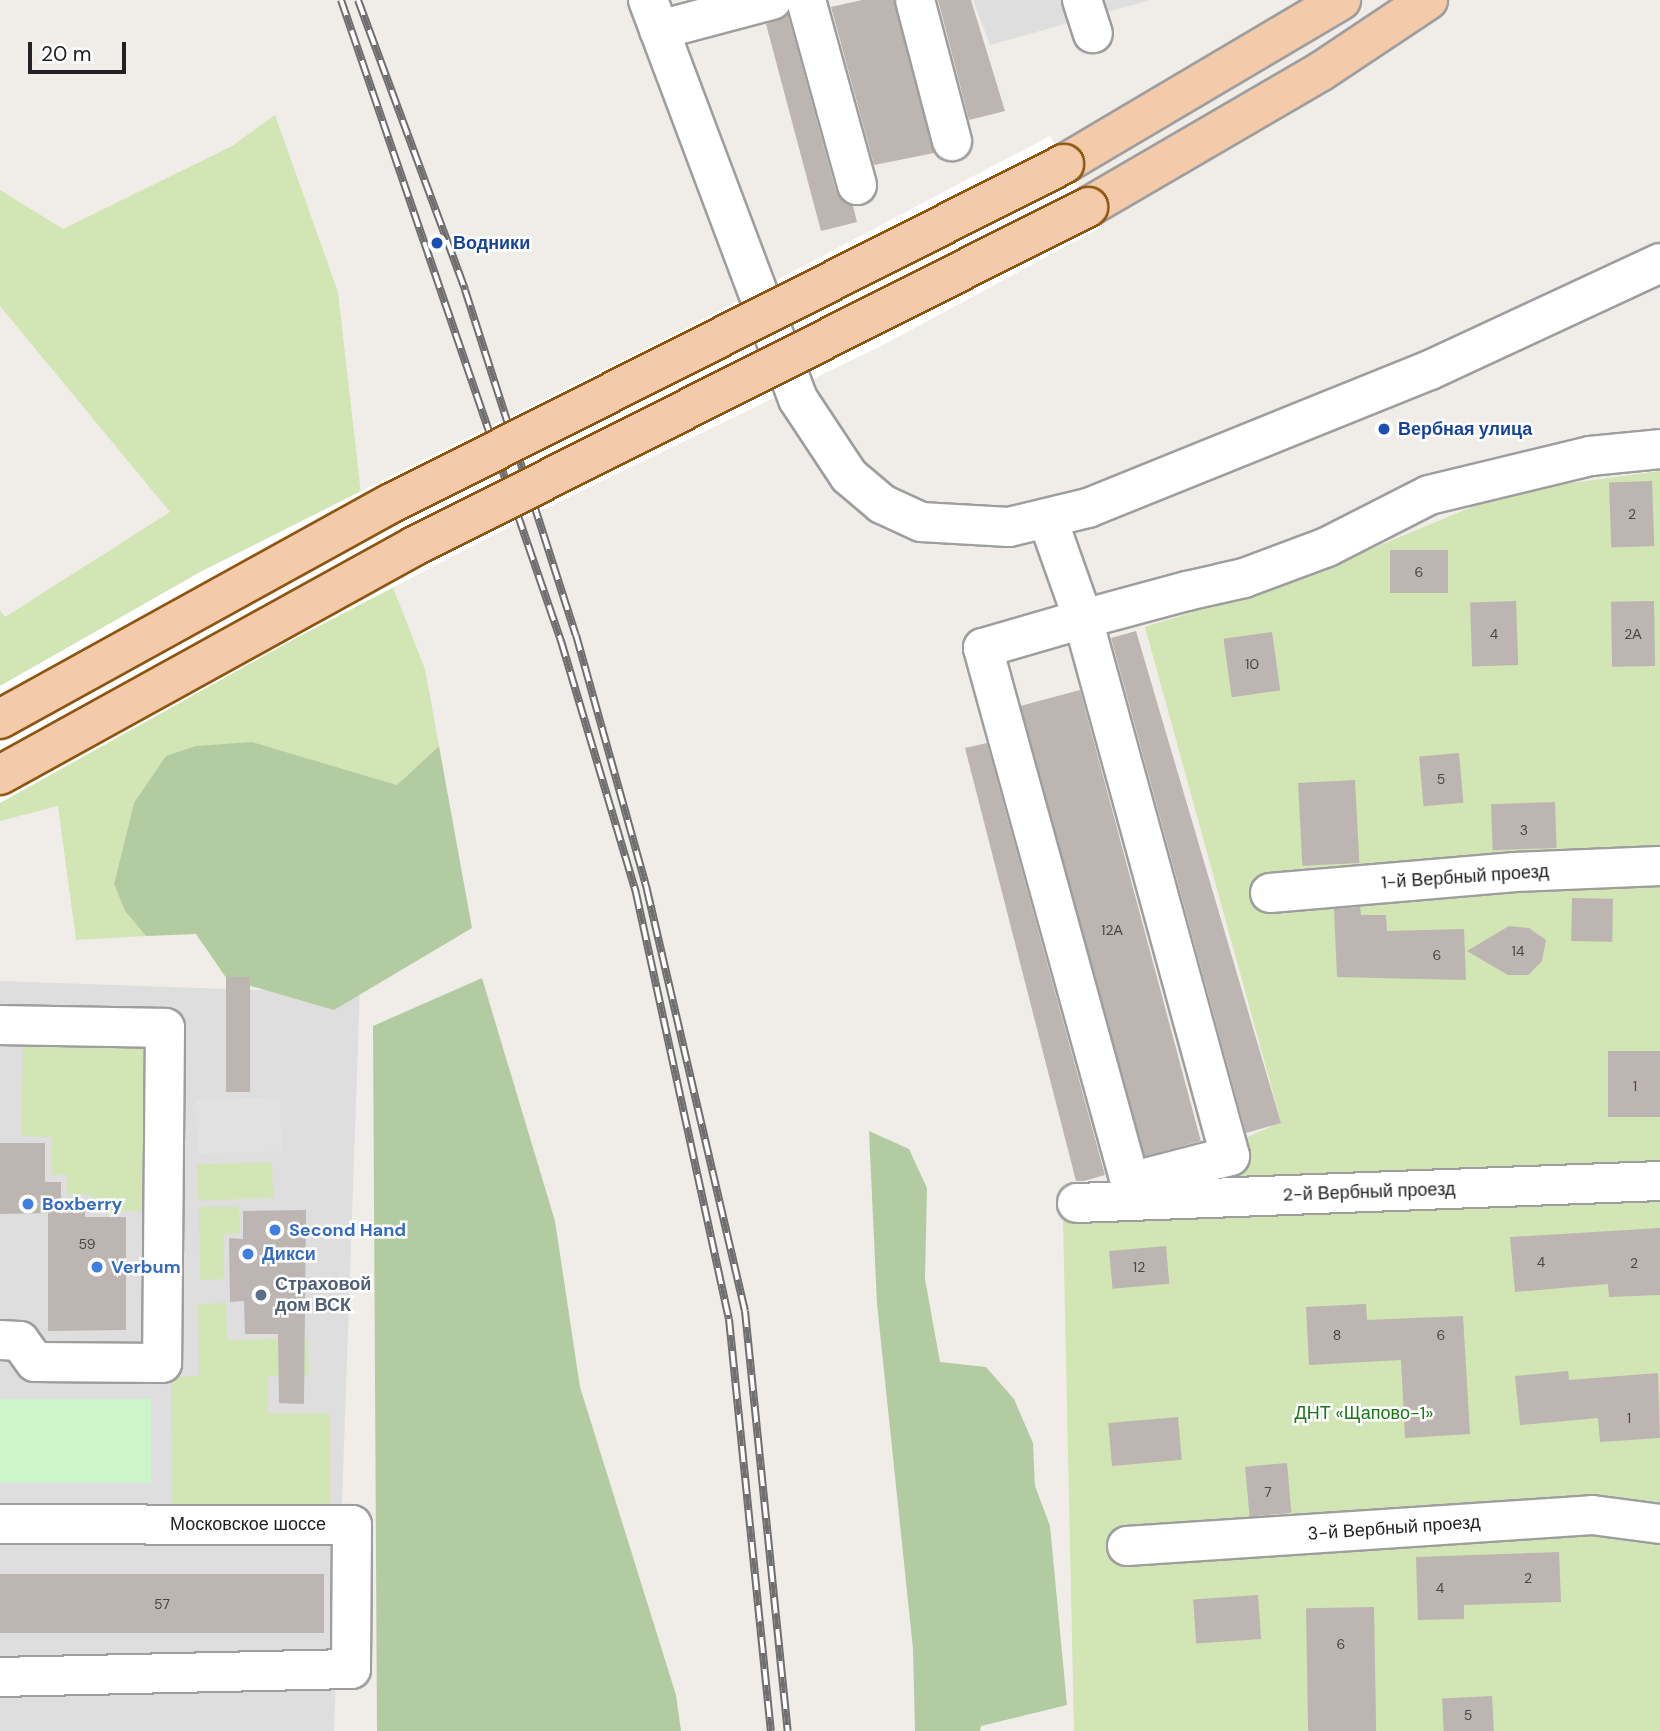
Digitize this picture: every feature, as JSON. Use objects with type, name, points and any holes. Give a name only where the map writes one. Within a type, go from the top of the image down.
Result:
[{"type":"main road","points":[[0,719],[390,503],[1064,164],[1341,0]]},
{"type":"main road","points":[[0,775],[413,547],[1088,207],[1320,72],[1428,1]]},
{"type":"street","points":[[772,0],[653,15],[798,399],[849,476],[882,504],[921,522],[967,528],[1048,520],[1359,400],[1660,263]]},
{"type":"street","points":[[806,0],[858,185]]},
{"type":"street","points":[[915,0],[952,141]]},
{"type":"street","points":[[1048,520],[1083,619],[1230,1156],[1129,1182],[984,648],[1083,619],[1244,578],[1327,547],[1429,495],[1590,456],[1660,449]]},
{"type":"street","name":"1-й Вербный проезд","points":[[1270,893],[1516,872],[1660,866]]},
{"type":"street","points":[[0,1025],[165,1028],[162,1363],[35,1362],[20,1341],[0,1340]]},
{"type":"street","name":"2-й Вербный проезд","points":[[1077,1203],[1660,1181]]},
{"type":"street","name":"3-й Вербный проезд","points":[[1127,1546],[1592,1515],[1660,1524]]},
{"type":"street","name":"Московское шоссе","points":[[0,1524],[352,1525],[351,1669],[0,1677]]},
{"type":"shaded area","points":[[973,0],[1150,0],[990,45]]},
{"type":"shaded area","points":[[0,981],[360,994],[334,1731],[0,1731]]},
{"type":"shaded area","points":[[280,1097],[282,1151],[198,1154],[196,1100]]},
{"type":"green space","points":[[275,115],[338,292],[363,511],[425,669],[439,746],[397,785],[252,742],[134,803],[114,884],[125,911],[146,936],[76,940],[58,806],[0,821],[0,610],[5,617],[170,512],[0,306],[0,190],[63,229],[232,146]]},
{"type":"green space","name":"ДНТ «Щапово-1»","points":[[1660,471],[1660,1731],[1074,1731],[1063,1221],[1281,1122],[1145,627],[1304,577],[1510,491]]},
{"type":"green space","points":[[252,742],[397,785],[439,746],[472,928],[334,1010],[227,979],[196,934],[146,936],[125,911],[114,884],[134,803],[166,756],[196,746]]},
{"type":"green space","points":[[482,978],[555,1221],[580,1387],[676,1695],[681,1731],[377,1731],[373,1026]]},
{"type":"green space","points":[[23,1045],[152,1047],[149,1211],[91,1211],[91,1195],[67,1194],[67,1175],[52,1175],[52,1137],[21,1136]]},
{"type":"green space","points":[[869,1131],[909,1149],[927,1188],[925,1279],[940,1362],[986,1367],[1014,1399],[1033,1443],[1035,1486],[1050,1526],[1067,1705],[981,1726],[980,1731],[915,1731],[913,1649],[877,1304]]},
{"type":"green space","points":[[272,1162],[273,1198],[198,1201],[197,1165]]},
{"type":"green space","points":[[199,1207],[239,1207],[240,1233],[224,1234],[224,1279],[200,1280]]},
{"type":"green space","points":[[226,1303],[227,1340],[308,1338],[309,1375],[268,1376],[268,1413],[329,1413],[330,1512],[172,1514],[171,1377],[199,1376],[198,1304]]},
{"type":"green space","points":[[0,1399],[151,1399],[151,1483],[0,1483]]},
{"type":"pier","points":[[1050,136],[1100,228],[883,345],[530,516],[296,638],[0,803],[0,686],[202,571],[682,330]]},
{"type":"building","points":[[862,0],[894,0],[934,153],[874,165],[831,7]]},
{"type":"building","points":[[938,0],[971,0],[1005,111],[969,120]]},
{"type":"building","points":[[788,15],[836,191],[853,206],[857,222],[821,231],[766,24]]},
{"type":"building","points":[[1652,481],[1654,546],[1611,547],[1609,483]]},
{"type":"building","points":[[1390,550],[1448,550],[1448,593],[1390,593]]},
{"type":"building","points":[[1516,601],[1518,665],[1472,667],[1470,603]]},
{"type":"building","points":[[1654,601],[1655,666],[1612,667],[1611,602]]},
{"type":"building","points":[[1136,631],[1281,1123],[1246,1133],[1111,638]]},
{"type":"building","points":[[1272,632],[1280,690],[1232,697],[1223,639]]},
{"type":"building","points":[[1080,690],[1201,1141],[1142,1157],[1021,706]]},
{"type":"building","points":[[987,743],[1105,1175],[1084,1181],[1076,1181],[965,748]]},
{"type":"building","points":[[1459,753],[1463,803],[1424,806],[1419,756]]},
{"type":"building","points":[[1355,780],[1359,863],[1302,866],[1298,783]]},
{"type":"building","points":[[1555,802],[1557,848],[1493,850],[1491,804]]},
{"type":"building","points":[[1572,898],[1613,899],[1612,942],[1571,941]]},
{"type":"building","points":[[1360,907],[1361,915],[1386,915],[1387,931],[1464,929],[1466,980],[1337,977],[1334,909]]},
{"type":"building","points":[[1509,926],[1529,928],[1546,940],[1542,961],[1528,975],[1508,975],[1467,951]]},
{"type":"building","points":[[226,977],[250,977],[250,1092],[226,1092]]},
{"type":"building","points":[[1608,1051],[1660,1051],[1660,1117],[1608,1117]]},
{"type":"building","points":[[0,1143],[45,1143],[45,1182],[61,1182],[61,1201],[85,1201],[85,1217],[126,1217],[126,1330],[48,1331],[48,1213],[0,1214]]},
{"type":"building","points":[[306,1210],[304,1404],[279,1403],[278,1334],[245,1334],[244,1301],[230,1302],[229,1238],[243,1239],[243,1211]]},
{"type":"building","points":[[1660,1228],[1660,1295],[1609,1297],[1608,1284],[1515,1292],[1510,1237]]},
{"type":"building","points":[[1166,1246],[1169,1284],[1113,1289],[1109,1251]]},
{"type":"building","points":[[1366,1304],[1367,1320],[1463,1316],[1470,1434],[1405,1438],[1401,1360],[1309,1365],[1306,1307]]},
{"type":"building","points":[[1568,1371],[1569,1380],[1658,1373],[1660,1438],[1600,1442],[1598,1418],[1520,1425],[1515,1376]]},
{"type":"building","points":[[1178,1417],[1182,1460],[1112,1466],[1108,1423]]},
{"type":"building","points":[[1287,1463],[1291,1513],[1250,1516],[1245,1467]]},
{"type":"building","points":[[1559,1552],[1561,1602],[1464,1605],[1464,1619],[1418,1620],[1416,1557]]},
{"type":"building","points":[[0,1574],[324,1574],[324,1633],[0,1633]]},
{"type":"building","points":[[1258,1595],[1261,1639],[1196,1643],[1193,1600]]},
{"type":"building","points":[[1374,1607],[1376,1731],[1308,1731],[1306,1608]]},
{"type":"building","points":[[1492,1696],[1494,1731],[1444,1731],[1442,1699]]},
{"type":"railway","points":[[341,0],[561,641],[636,893],[729,1319],[771,1731]]},
{"type":"railway","points":[[358,0],[465,290],[576,635],[647,890],[745,1311],[788,1731]]},
{"type":"place","name":"Водники","points":[[437,243]]},
{"type":"place","name":"Вербная улица","points":[[1384,429]]},
{"type":"place","name":"Boxberry","points":[[28,1204]]},
{"type":"place","name":"Second Hand","points":[[275,1230]]},
{"type":"place","name":"Дикси","points":[[248,1254]]},
{"type":"place","name":"Verbum","points":[[97,1267]]},
{"type":"place","name":"Страховой дом ВСК","points":[[261,1295]]}]
